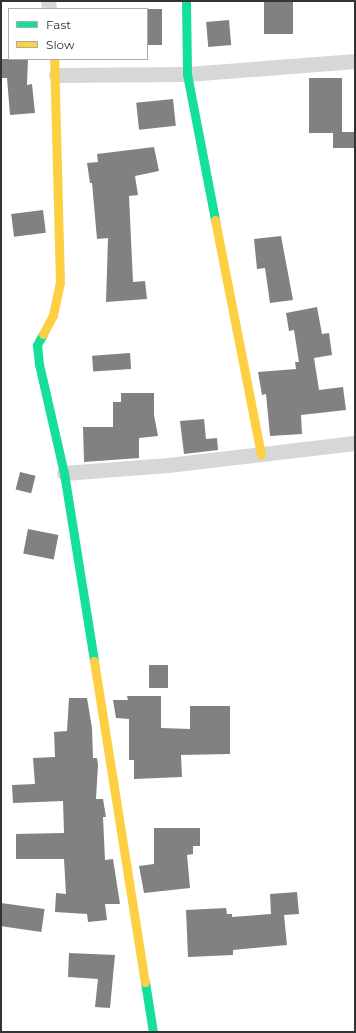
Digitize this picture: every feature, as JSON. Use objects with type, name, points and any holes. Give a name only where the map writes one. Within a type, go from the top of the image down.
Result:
[{"type":"street","points":[[186,1],[187,74],[261,455]]},
{"type":"street","points":[[54,60],[56,75],[60,283],[53,315],[37,345],[42,382],[64,473],[153,1032]]},
{"type":"street","points":[[56,75],[187,74],[355,61]]},
{"type":"street","points":[[64,473],[261,455],[355,443]]},
{"type":"building","points":[[264,1],[293,1],[293,34],[264,34]]},
{"type":"building","points":[[148,9],[162,9],[162,45],[148,45]]},
{"type":"building","points":[[229,20],[231,45],[208,47],[206,22]]},
{"type":"building","points":[[1,59],[28,60],[27,85],[32,84],[35,113],[10,115],[7,78],[1,78]]},
{"type":"building","points":[[309,78],[342,78],[342,133],[309,133]]},
{"type":"building","points":[[173,99],[176,126],[139,130],[136,103]]},
{"type":"building","points":[[333,132],[355,132],[355,148],[333,148]]},
{"type":"building","points":[[154,147],[159,171],[135,176],[138,195],[129,196],[133,282],[145,281],[147,299],[106,302],[108,238],[97,239],[92,183],[90,183],[87,163],[98,162],[97,154]]},
{"type":"building","points":[[43,210],[46,233],[14,237],[11,214]]},
{"type":"building","points":[[281,236],[293,300],[270,303],[265,268],[257,269],[254,239]]},
{"type":"building","points":[[317,307],[322,334],[329,333],[332,355],[314,358],[319,390],[343,387],[346,410],[301,415],[302,434],[270,436],[266,394],[262,395],[258,372],[296,369],[295,362],[299,362],[294,330],[289,331],[286,313]]},
{"type":"building","points":[[130,353],[131,369],[93,372],[92,356]]},
{"type":"building","points":[[121,393],[154,393],[154,415],[158,436],[139,438],[139,458],[84,462],[83,427],[113,427],[113,402],[121,402]]},
{"type":"building","points":[[204,419],[206,439],[217,438],[218,450],[184,454],[180,421]]},
{"type":"building","points":[[20,472],[36,476],[31,493],[16,489]]},
{"type":"building","points":[[28,529],[58,535],[54,559],[23,554]]},
{"type":"building","points":[[149,665],[168,665],[168,688],[149,688]]},
{"type":"building","points":[[127,696],[161,696],[161,728],[190,729],[190,706],[230,706],[230,754],[181,755],[182,777],[134,779],[134,760],[129,760],[129,719],[116,718],[113,700],[128,700]]},
{"type":"building","points":[[69,698],[87,698],[92,728],[93,758],[97,758],[98,765],[96,799],[103,799],[106,817],[103,817],[105,860],[113,859],[120,904],[105,904],[107,920],[88,922],[87,914],[55,912],[56,893],[66,894],[64,859],[16,859],[16,834],[64,833],[63,801],[13,803],[12,785],[35,784],[33,758],[55,757],[54,732],[67,731]]},
{"type":"building","points":[[154,828],[200,828],[200,846],[193,846],[193,854],[187,855],[190,888],[144,893],[139,866],[154,864]]},
{"type":"building","points":[[297,892],[299,914],[284,915],[287,945],[233,950],[233,955],[188,957],[186,910],[226,908],[227,914],[232,914],[232,917],[271,914],[270,894]]},
{"type":"building","points":[[1,903],[45,909],[41,932],[1,926]]},
{"type":"building","points":[[69,953],[115,955],[110,1008],[95,1007],[98,979],[68,977]]},
{"type":"traffic: fast","points":[[186,1],[187,74],[215,220]]},
{"type":"traffic: fast","points":[[43,334],[37,345],[39,364],[64,473],[94,661]]},
{"type":"traffic: fast","points":[[145,982],[153,1032]]},
{"type":"traffic: slow","points":[[43,334],[53,315],[60,283],[54,60]]},
{"type":"traffic: slow","points":[[215,220],[261,455]]},
{"type":"traffic: slow","points":[[94,661],[145,982]]}]
